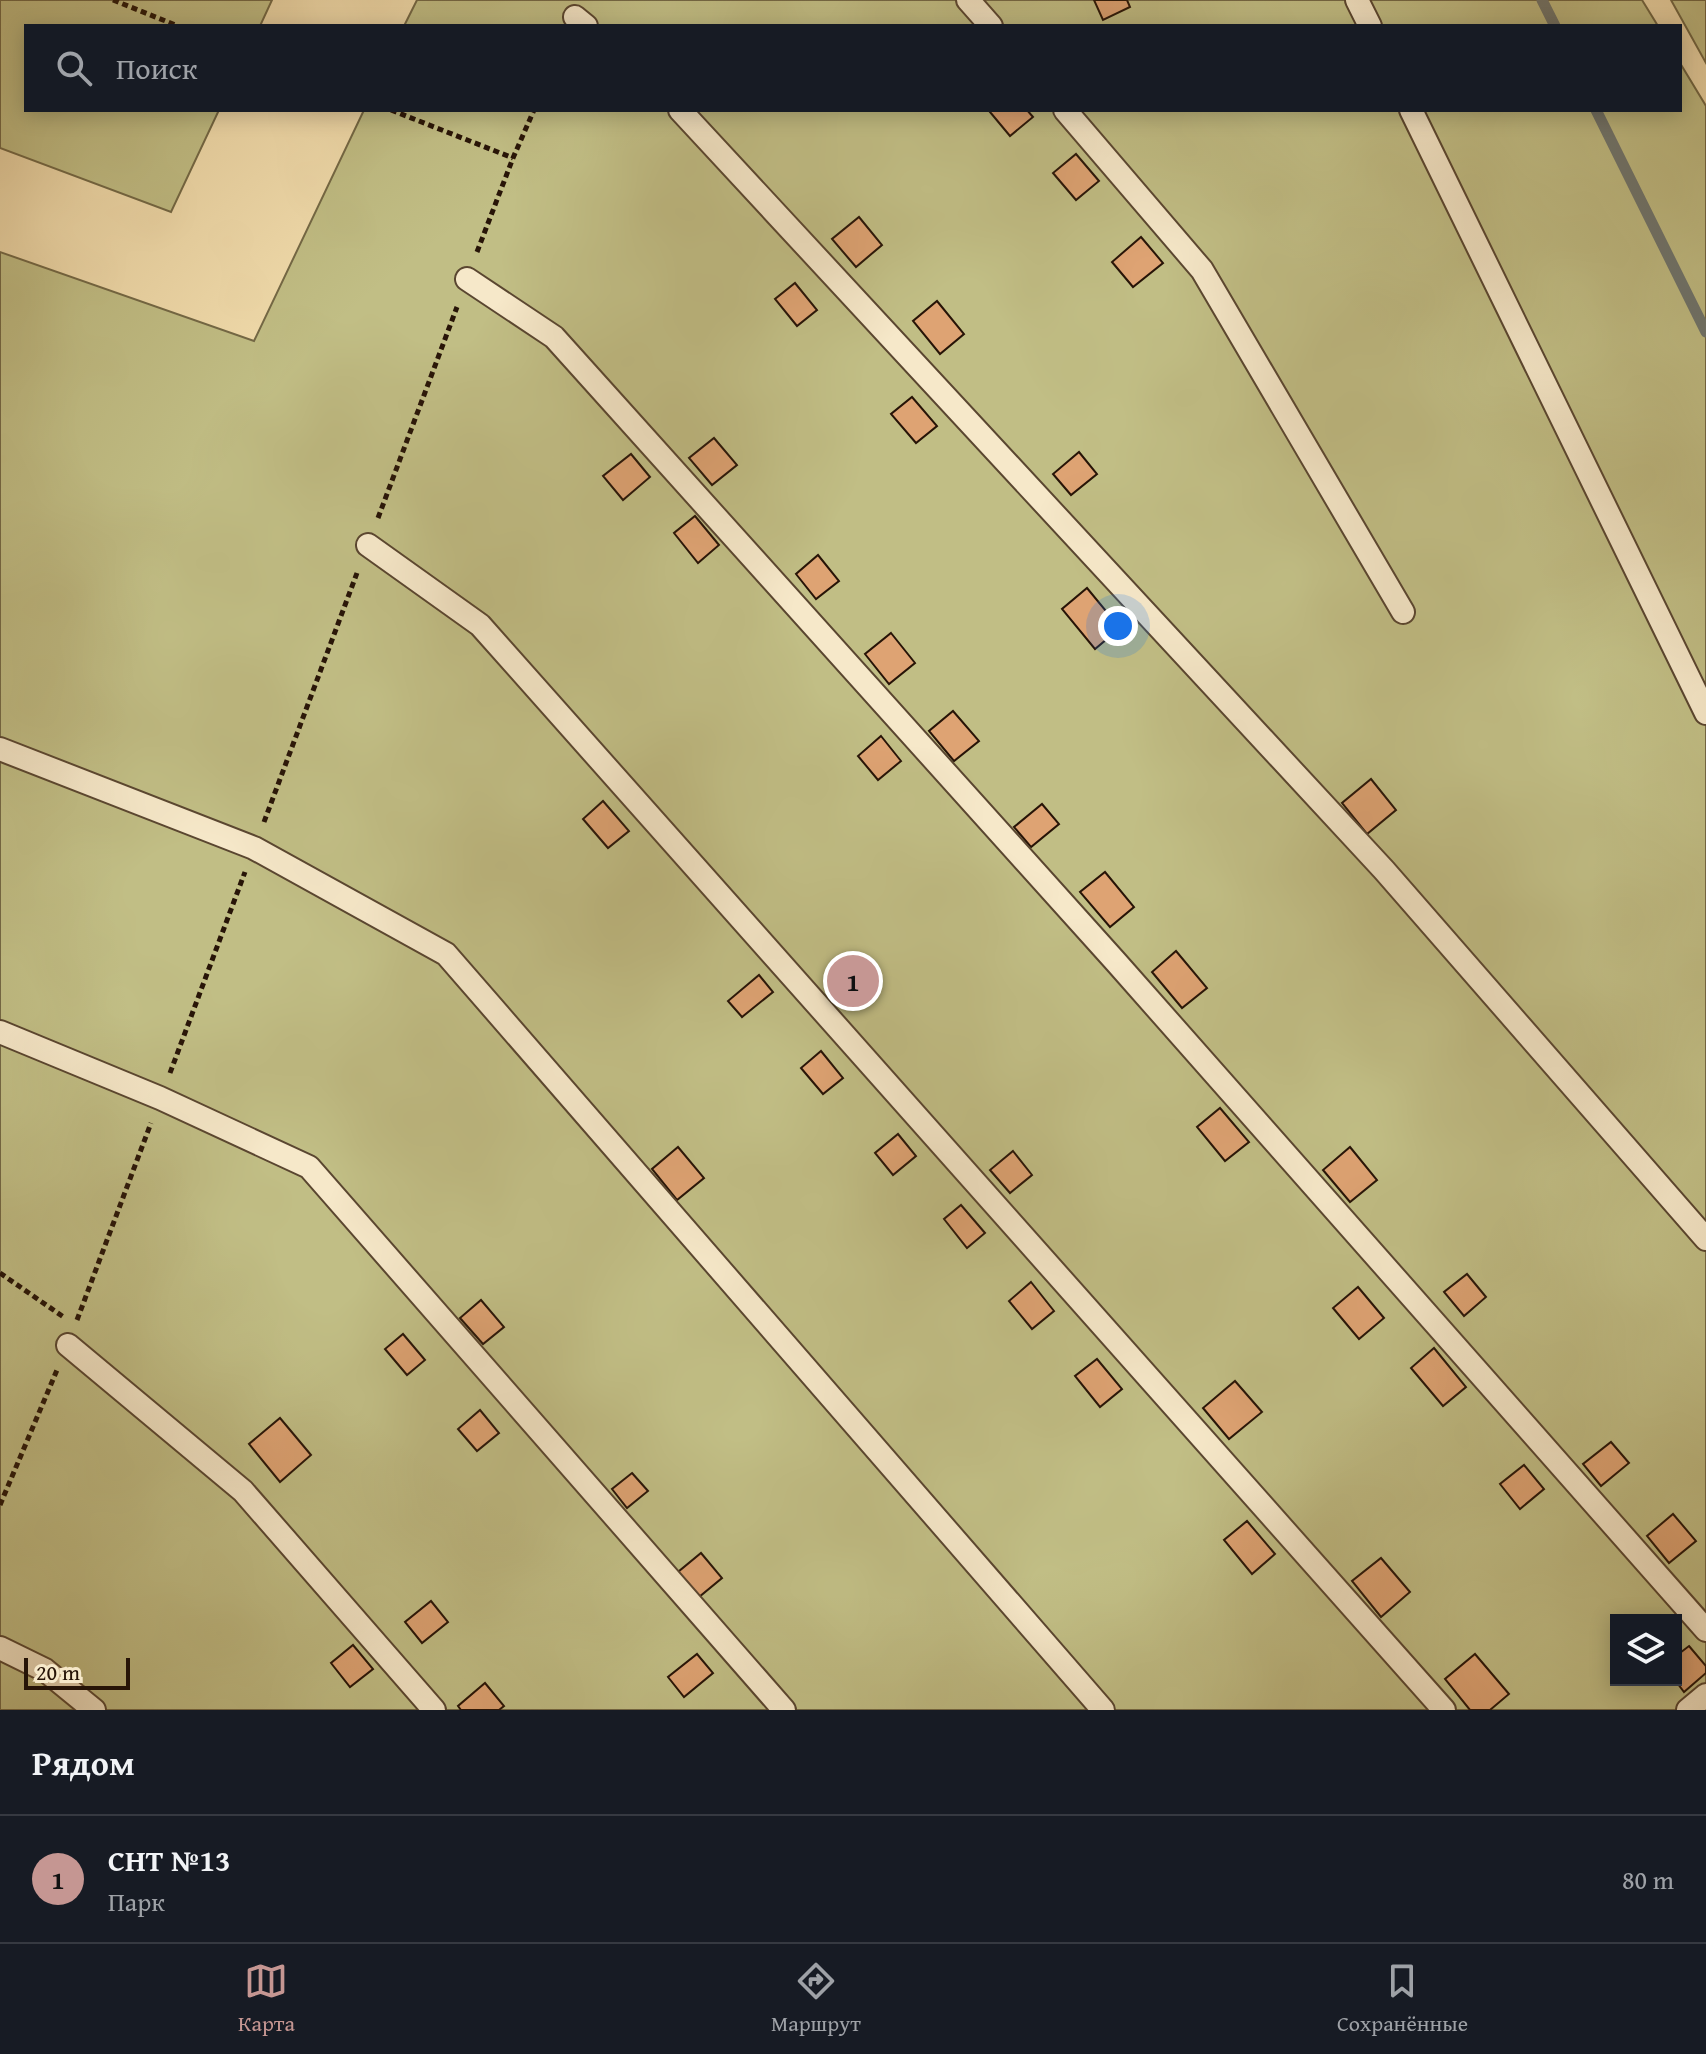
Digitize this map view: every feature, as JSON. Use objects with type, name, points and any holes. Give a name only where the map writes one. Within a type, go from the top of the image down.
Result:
[{"type":"lane","points":[[968,0],[989,24]]},
{"type":"lane","points":[[1357,0],[1369,24]]},
{"type":"lane","points":[[682,112],[1384,870],[1706,1239]]},
{"type":"lane","points":[[1067,112],[1202,270],[1403,612]]},
{"type":"lane","points":[[1412,112],[1706,713]]},
{"type":"lane","points":[[467,279],[554,337],[1116,962],[1706,1630]]},
{"type":"lane","points":[[368,545],[480,625],[1444,1710]]},
{"type":"lane","points":[[0,749],[254,848],[446,954],[1103,1710]]},
{"type":"lane","points":[[0,1032],[160,1098],[309,1167],[784,1710]]},
{"type":"lane","points":[[68,1345],[243,1491],[434,1710]]},
{"type":"lane","points":[[0,1648],[45,1670],[94,1710]]},
{"type":"lane","points":[[1688,1710],[1706,1695]]},
{"type":"path","points":[[113,0],[173,24]]},
{"type":"path","points":[[396,112],[513,158]]},
{"type":"path","points":[[0,1273],[75,1325],[467,279],[533,112]]},
{"type":"path","points":[[0,1505],[68,1345]]},
{"type":"shaded area","points":[[0,0],[272,0],[261,24],[24,24],[24,112],[218,112],[171,212],[0,148]]},
{"type":"shaded area","points":[[417,0],[1642,0],[1657,24],[405,24]]},
{"type":"shaded area","points":[[1671,0],[1706,0],[1706,63]]},
{"type":"shaded area","points":[[1682,66],[1706,106],[1706,1710],[0,1710],[0,252],[254,341],[363,112],[1682,112]]},
{"type":"building","points":[[1094,0],[1127,0],[1130,7],[1103,20]]},
{"type":"building","points":[[990,112],[1029,112],[1033,117],[1010,136]]},
{"type":"building","points":[[1076,154],[1099,181],[1076,200],[1053,173]]},
{"type":"building","points":[[859,217],[882,245],[856,267],[832,239]]},
{"type":"building","points":[[1141,237],[1163,263],[1133,287],[1112,262]]},
{"type":"building","points":[[795,283],[817,310],[797,326],[775,299]]},
{"type":"building","points":[[937,301],[964,334],[940,354],[913,321]]},
{"type":"building","points":[[912,397],[937,426],[916,443],[891,414]]},
{"type":"building","points":[[714,438],[737,465],[712,485],[689,458]]},
{"type":"building","points":[[1079,452],[1097,474],[1071,495],[1053,474]]},
{"type":"building","points":[[631,454],[650,477],[623,500],[603,476]]},
{"type":"building","points":[[695,516],[719,545],[698,563],[674,533]]},
{"type":"building","points":[[818,555],[839,581],[816,599],[796,574]]},
{"type":"building","points":[[1087,588],[1120,628],[1095,649],[1062,609]]},
{"type":"building","points":[[891,633],[915,663],[889,684],[865,654]]},
{"type":"building","points":[[953,711],[979,741],[954,761],[929,731]]},
{"type":"building","points":[[881,736],[901,761],[878,780],[858,756]]},
{"type":"building","points":[[1371,779],[1396,810],[1367,834],[1342,803]]},
{"type":"building","points":[[603,801],[629,831],[608,848],[583,819]]},
{"type":"building","points":[[1042,804],[1059,824],[1031,847],[1014,827]]},
{"type":"building","points":[[1105,872],[1134,907],[1110,927],[1080,892]]},
{"type":"building","points":[[1176,951],[1207,988],[1182,1008],[1152,972]]},
{"type":"building","points":[[759,975],[773,992],[742,1017],[728,1001]]},
{"type":"building","points":[[821,1051],[843,1078],[823,1094],[801,1068]]},
{"type":"building","points":[[1220,1108],[1249,1142],[1225,1161],[1197,1127]]},
{"type":"building","points":[[898,1134],[916,1156],[893,1175],[875,1153]]},
{"type":"building","points":[[678,1147],[704,1178],[677,1200],[652,1169]]},
{"type":"building","points":[[1350,1147],[1377,1180],[1350,1202],[1323,1170]]},
{"type":"building","points":[[1013,1151],[1032,1175],[1010,1193],[990,1170]]},
{"type":"building","points":[[961,1205],[985,1233],[967,1248],[944,1219]]},
{"type":"building","points":[[1467,1274],[1486,1297],[1464,1316],[1444,1292]]},
{"type":"building","points":[[1031,1282],[1054,1311],[1032,1329],[1009,1301]]},
{"type":"building","points":[[1358,1287],[1384,1318],[1359,1339],[1333,1308]]},
{"type":"building","points":[[481,1300],[504,1327],[483,1344],[460,1318]]},
{"type":"building","points":[[403,1334],[425,1360],[407,1375],[385,1349]]},
{"type":"building","points":[[1434,1348],[1466,1387],[1443,1406],[1411,1368]]},
{"type":"building","points":[[1097,1359],[1122,1389],[1100,1407],[1075,1376]]},
{"type":"building","points":[[1235,1381],[1262,1412],[1229,1439],[1203,1408]]},
{"type":"building","points":[[480,1410],[499,1433],[477,1451],[458,1429]]},
{"type":"building","points":[[280,1418],[311,1455],[280,1482],[249,1444]]},
{"type":"building","points":[[1611,1442],[1629,1463],[1601,1486],[1583,1464]]},
{"type":"building","points":[[1524,1465],[1544,1489],[1520,1509],[1500,1484]]},
{"type":"building","points":[[632,1473],[648,1491],[627,1508],[612,1489]]},
{"type":"building","points":[[1673,1514],[1696,1541],[1669,1563],[1647,1536]]},
{"type":"building","points":[[1247,1521],[1275,1554],[1252,1574],[1224,1540]]},
{"type":"building","points":[[701,1553],[722,1578],[699,1597],[678,1572]]},
{"type":"building","points":[[1381,1558],[1410,1592],[1381,1617],[1352,1581]]},
{"type":"building","points":[[431,1601],[448,1622],[422,1643],[405,1622]]},
{"type":"building","points":[[353,1645],[373,1669],[350,1687],[331,1663]]},
{"type":"building","points":[[1689,1646],[1706,1666],[1706,1673],[1684,1692],[1680,1686],[1682,1686],[1682,1651]]},
{"type":"building","points":[[697,1654],[713,1673],[684,1697],[668,1677]]},
{"type":"building","points":[[1475,1654],[1509,1694],[1490,1710],[1470,1710],[1445,1679]]},
{"type":"building","points":[[485,1683],[504,1706],[499,1710],[461,1710],[458,1706]]},
{"type":"waterway","points":[[1542,0],[1554,24]]},
{"type":"waterway","points":[[1597,112],[1706,332]]},
{"type":"place","name":"СНТ №13","points":[[853,981]]}]
